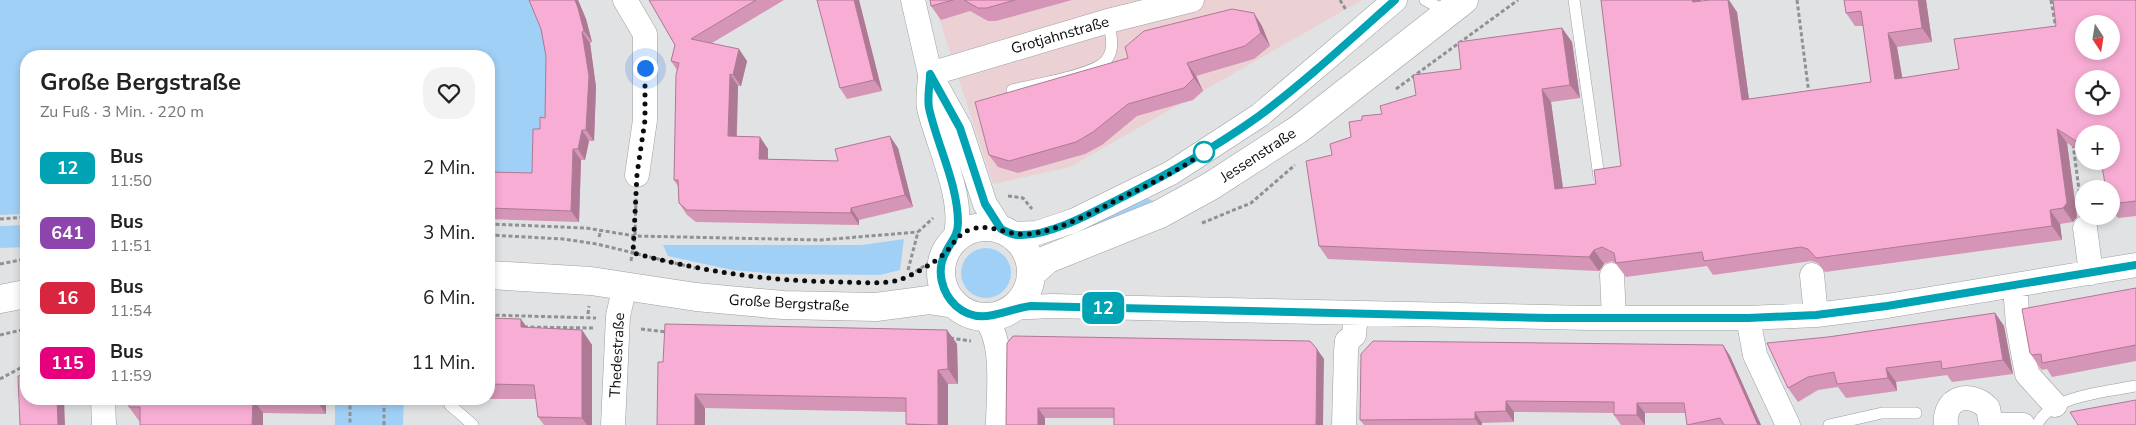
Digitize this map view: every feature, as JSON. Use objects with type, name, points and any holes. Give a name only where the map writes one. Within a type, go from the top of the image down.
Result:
[{"type":"street","points":[[625,0],[645,34],[645,120],[637,174]]},
{"type":"street","points":[[913,0],[930,74],[929,106],[956,201],[958,220],[942,265],[942,283],[954,304],[967,313],[983,317],[1001,315],[1013,308],[1028,290],[1031,274],[1026,251],[1006,232],[985,204],[960,128],[930,74]]},
{"type":"street","name":"Grotjahnstraße","points":[[930,74],[1108,21],[1192,0]]},
{"type":"street","name":"Jessenstraße","points":[[1006,232],[1036,233],[1074,221],[1171,173],[1260,115],[1395,0]]},
{"type":"street","name":"Jessenstraße","points":[[1031,274],[1048,259],[1160,214],[1211,186],[1299,129],[1445,4]]},
{"type":"street","points":[[950,246],[971,229],[983,227],[1006,232]]},
{"type":"street","points":[[2085,228],[2091,273]]},
{"type":"street","points":[[1013,308],[1051,306],[1356,314],[1748,318],[1816,315],[1887,306],[2136,265]]},
{"type":"street","points":[[1612,274],[1614,318]]},
{"type":"street","name":"Große Bergstraße","points":[[495,275],[625,285],[696,297],[783,305],[876,307],[929,300],[954,304]]},
{"type":"street","points":[[1812,275],[1816,315]]},
{"type":"street","name":"Thedestraße","points":[[613,425],[618,316],[625,285]]},
{"type":"street","points":[[2015,286],[2018,325],[2027,374],[2055,405]]},
{"type":"street","points":[[0,300],[20,295]]},
{"type":"street","points":[[1344,425],[1347,340],[1354,335],[1356,314]]},
{"type":"street","points":[[983,317],[994,334],[999,360],[998,425]]},
{"type":"street","points":[[1748,318],[1756,355],[1786,421]]},
{"type":"street","points":[[1946,425],[1947,410],[1952,404],[1966,397],[1982,402],[1988,408],[1991,425],[2023,425]]},
{"type":"street","points":[[103,405],[104,425]]},
{"type":"lane","points":[[1574,0],[1599,177]]},
{"type":"lane","points":[[1012,90],[1093,70],[1107,61],[1111,51],[1112,39],[1108,21]]},
{"type":"lane","points":[[2037,425],[2041,417],[2055,405],[2076,398],[2136,386]]},
{"type":"lane","points":[[450,405],[473,425]]},
{"type":"lane","points":[[1829,425],[1882,413],[1916,413]]},
{"type":"path","points":[[1797,0],[1810,98]]},
{"type":"path","points":[[2052,0],[2057,38]]},
{"type":"path","points":[[2072,142],[2085,228]]},
{"type":"path","points":[[633,253],[637,174]]},
{"type":"path","points":[[1006,196],[1023,198],[1034,210]]},
{"type":"path","points":[[908,270],[918,232],[936,215]]},
{"type":"path","points":[[0,219],[20,217]]},
{"type":"path","points":[[495,224],[601,230],[635,236],[821,240],[918,232]]},
{"type":"path","points":[[599,238],[601,230]]},
{"type":"path","points":[[495,235],[563,239],[597,244],[705,270]]},
{"type":"path","points":[[908,276],[950,246]]},
{"type":"path","points":[[0,264],[20,260]]},
{"type":"path","points":[[518,327],[588,326],[597,329]]},
{"type":"path","points":[[637,328],[672,332]]},
{"type":"path","points":[[0,335],[20,330]]},
{"type":"path","points":[[940,338],[960,339]]},
{"type":"path","points":[[0,379],[20,368]]},
{"type":"path","points":[[350,405],[350,425]]},
{"type":"path","points":[[384,405],[384,425]]},
{"type":"shaded area","points":[[0,0],[533,0],[553,67],[539,184],[495,183],[495,50],[20,50],[20,214],[0,215]]},
{"type":"shaded area","points":[[933,0],[1362,0],[1070,167],[993,184]]},
{"type":"shaded area","points":[[1144,197],[1156,202],[1065,239],[1062,231]]},
{"type":"shaded area","points":[[20,225],[20,247],[0,248],[0,226]]},
{"type":"shaded area","points":[[904,239],[900,270],[880,275],[777,274],[732,270],[668,256],[663,245],[862,245]]},
{"type":"shaded area","points":[[986,248],[1004,255],[1011,273],[1004,291],[986,298],[968,291],[961,273],[968,255]]},
{"type":"shaded area","points":[[335,405],[404,405],[403,425],[335,425]]},
{"type":"building","points":[[529,0],[575,0],[584,31],[582,32],[589,76],[586,130],[582,130],[578,149],[573,149],[571,211],[495,208],[495,172],[532,173],[533,129],[540,129],[540,117],[545,118],[546,56],[541,29]]},
{"type":"building","points":[[649,0],[756,0],[691,39],[739,49],[733,75],[730,74],[728,136],[760,137],[759,159],[838,161],[835,149],[890,136],[905,195],[851,208],[851,213],[687,210],[679,203],[678,180],[674,180],[676,75],[679,63],[671,61],[675,45]]},
{"type":"building","points":[[817,0],[854,0],[874,80],[840,88]]},
{"type":"building","points":[[930,0],[953,0],[931,6]]},
{"type":"building","points":[[964,0],[1015,0],[987,8],[978,8]]},
{"type":"building","points":[[1601,0],[1692,0],[1693,2],[1728,0],[1742,100],[1871,82],[1861,11],[1846,13],[1844,0],[1918,0],[1922,28],[1888,33],[1895,79],[1959,69],[1954,39],[2056,26],[2053,0],[2136,0],[2136,201],[2120,203],[2120,180],[2104,180],[2103,170],[2120,170],[2120,125],[2075,125],[2075,140],[2057,129],[2067,203],[2063,208],[2050,210],[2052,226],[1816,258],[1808,249],[1801,247],[1704,261],[1702,252],[1616,263],[1614,253],[1602,247],[1594,250],[1589,257],[1319,246],[1306,161],[1332,155],[1330,144],[1351,137],[1349,122],[1362,120],[1362,116],[1382,114],[1380,106],[1416,95],[1413,75],[1461,69],[1458,42],[1562,28],[1570,85],[1542,89],[1555,189],[1596,184],[1594,170],[1621,166]]},
{"type":"building","points":[[1232,9],[1254,13],[1261,33],[1245,46],[1187,63],[1194,78],[1184,88],[1128,104],[1093,132],[1076,142],[1009,161],[989,155],[975,102],[1128,58],[1125,47],[1144,31]]},
{"type":"building","points":[[2136,288],[2136,345],[2042,363],[2041,354],[2032,355],[2030,353],[2022,309]]},
{"type":"building","points":[[1995,313],[2003,360],[1942,369],[1941,361],[1886,368],[1888,378],[1837,384],[1834,372],[1808,377],[1788,388],[1767,343],[1828,337]]},
{"type":"building","points":[[495,318],[521,319],[521,327],[582,330],[582,418],[538,417],[534,385],[495,384]]},
{"type":"building","points":[[665,324],[947,330],[948,369],[938,370],[938,425],[906,424],[906,398],[695,394],[695,425],[657,425],[658,362],[663,362]]},
{"type":"building","points":[[1013,336],[1310,341],[1317,349],[1316,425],[1114,425],[1114,408],[1038,408],[1038,425],[1006,425],[1007,343]]},
{"type":"building","points":[[1373,341],[1723,345],[1758,425],[1724,425],[1720,418],[1687,425],[1684,403],[1637,403],[1637,415],[1614,415],[1614,402],[1506,401],[1506,411],[1475,412],[1475,419],[1360,420],[1361,354]]},
{"type":"building","points":[[18,376],[20,376],[20,405],[57,405],[58,425],[20,425]]},
{"type":"building","points":[[2136,400],[2136,425],[2078,425],[2070,412]]},
{"type":"building","points":[[129,405],[253,405],[252,425],[140,425],[140,407],[129,407]]},
{"type":"bus line","name":"12","points":[[1395,0],[1260,115],[1215,146],[1171,173],[1100,209],[1074,221],[1036,233],[1011,234],[1001,229],[989,211],[960,128],[930,74],[929,106],[956,201],[958,220],[956,239],[945,253],[941,271],[942,283],[950,299],[967,313],[983,317],[1004,314],[1013,308],[1032,306],[1550,318],[1748,318],[1816,315],[1887,306],[2136,265]]},
{"type":"route","points":[[645,68],[645,120],[637,174],[633,253],[714,272],[759,279],[879,282],[900,280],[945,253],[951,243],[971,229],[995,228],[1011,234],[1023,235],[1036,233],[1074,221],[1171,173],[1204,152]]}]
